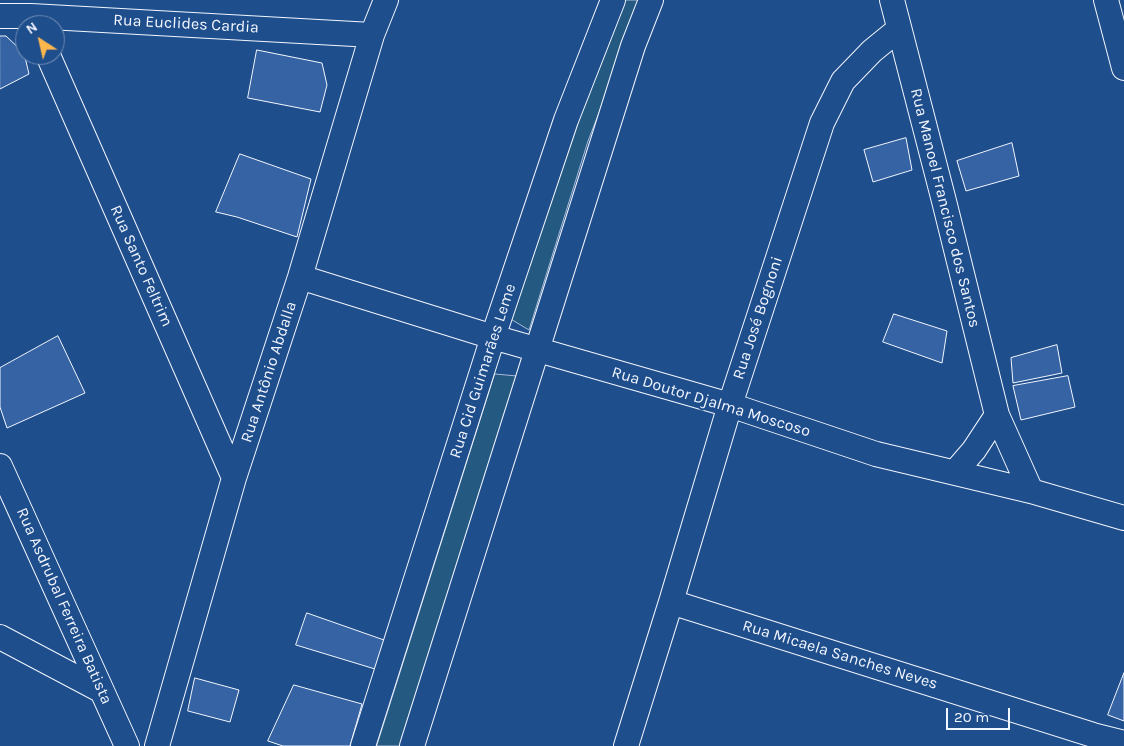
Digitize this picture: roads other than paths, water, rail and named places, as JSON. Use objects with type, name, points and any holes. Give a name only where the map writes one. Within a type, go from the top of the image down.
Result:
[{"type":"street","name":"Rua Antônio Abdalla","points":[[157,746],[234,478],[300,277],[372,35],[386,0]]},
{"type":"street","name":"Rua Cid Guimarães Leme","points":[[363,746],[494,337],[566,120],[613,0]]},
{"type":"street","points":[[412,746],[633,46],[651,0]]},
{"type":"street","name":"Rua Manoel Francisco dos Santos","points":[[892,0],[997,415],[1031,491]]},
{"type":"street","points":[[1106,0],[1124,68]]},
{"type":"street","name":"Rua Euclides Cardia","points":[[0,16],[15,18]]},
{"type":"street","name":"Rua Euclides Cardia","points":[[65,21],[372,35]]},
{"type":"street","name":"Rua José Bognoni","points":[[626,746],[730,405],[822,123],[843,81],[872,51],[899,29]]},
{"type":"street","name":"Rua Santo Feltrim","points":[[52,65],[234,478]]},
{"type":"street","name":"Rua Doutor Djalma Moscoso","points":[[300,277],[494,337],[730,405],[876,454],[1031,491],[1124,518]]},
{"type":"street","points":[[955,472],[974,450],[997,415]]},
{"type":"street","name":"Rua Asdrubal Ferreira Batista","points":[[0,466],[127,746]]},
{"type":"street","name":"Rua Micaela Sanches Neves","points":[[671,602],[1094,740],[1124,742]]},
{"type":"street","points":[[0,637],[102,691]]}]
